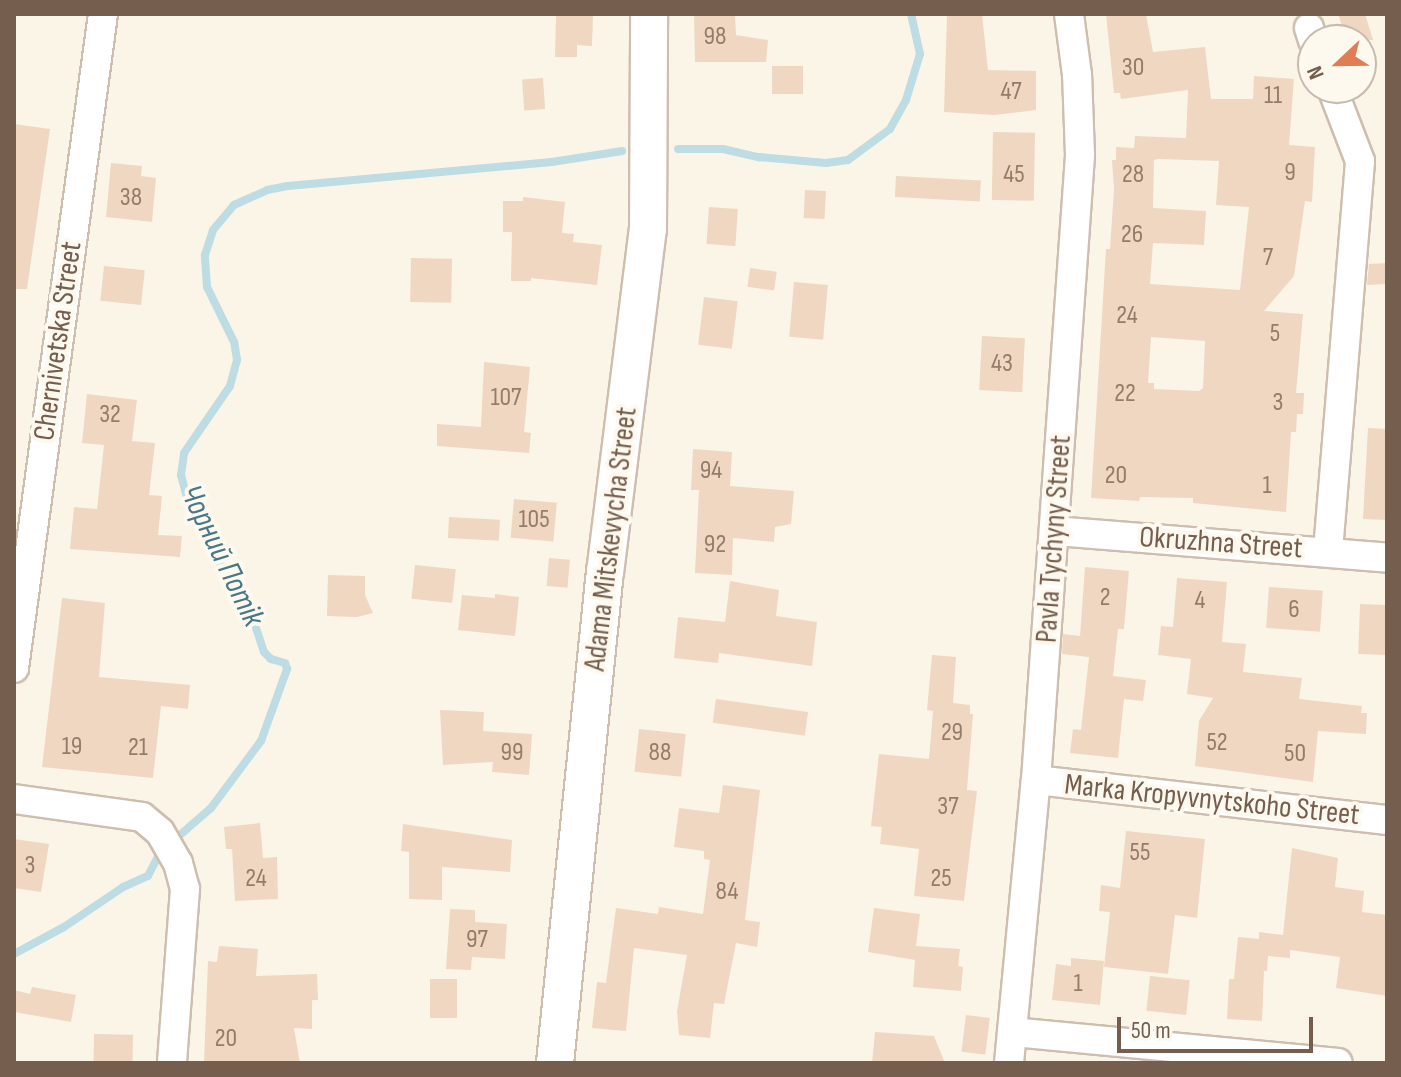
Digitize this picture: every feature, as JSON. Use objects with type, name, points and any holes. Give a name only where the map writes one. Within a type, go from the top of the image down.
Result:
[{"type":"street","name":"Chernivetska Street","points":[[14,668],[103,14]]},
{"type":"street","name":"Adama Mitskevycha Street","points":[[555,1063],[603,589],[645,262],[650,150],[649,14]]},
{"type":"street","name":"Pavla Tychyny Street","points":[[1009,1063],[1036,780],[1080,155],[1077,75],[1069,14]]},
{"type":"street","points":[[1328,551],[1360,161],[1338,104]]},
{"type":"street","name":"Okruzhna Street","points":[[1055,531],[1387,558]]},
{"type":"street","name":"Marka Kropyvnytskoho Street","points":[[1036,780],[1387,820]]},
{"type":"street","points":[[14,799],[142,817],[167,843],[183,880],[185,907],[172,1063]]},
{"type":"street","points":[[1012,1032],[1338,1063]]},
{"type":"building","points":[[556,14],[593,14],[592,46],[577,45],[577,57],[555,57]]},
{"type":"building","points":[[694,14],[735,14],[736,35],[768,40],[766,62],[695,62]]},
{"type":"building","points":[[947,14],[982,14],[988,70],[1036,71],[1036,110],[994,115],[944,112]]},
{"type":"building","points":[[1106,14],[1146,14],[1153,52],[1205,47],[1211,99],[1253,99],[1254,76],[1294,79],[1289,145],[1315,147],[1312,202],[1305,201],[1294,276],[1264,311],[1303,314],[1296,393],[1304,393],[1303,414],[1297,414],[1296,432],[1291,432],[1286,512],[1193,503],[1193,498],[1140,497],[1139,501],[1091,498],[1106,249],[1110,249],[1114,189],[1112,160],[1116,160],[1116,147],[1134,148],[1135,136],[1186,138],[1188,90],[1121,99],[1120,93],[1114,93]],"holes":[[[1154,160],[1219,161],[1216,205],[1249,207],[1240,290],[1150,284],[1153,243],[1204,245],[1206,211],[1153,208]],[[1151,337],[1205,341],[1203,388],[1199,391],[1154,389],[1154,383],[1148,383]]]},
{"type":"building","points":[[1338,14],[1365,14],[1368,24],[1341,24]]},
{"type":"building","points":[[772,66],[803,66],[803,94],[772,94]]},
{"type":"building","points":[[543,78],[545,109],[524,110],[522,79]]},
{"type":"building","points":[[14,124],[50,129],[27,289],[14,289]]},
{"type":"building","points":[[993,132],[1035,133],[1034,201],[992,200]]},
{"type":"building","points":[[111,163],[142,166],[141,176],[156,178],[152,222],[106,217]]},
{"type":"building","points":[[896,176],[981,180],[980,201],[895,197]]},
{"type":"building","points":[[805,190],[826,191],[825,219],[804,218]]},
{"type":"building","points":[[523,197],[565,202],[562,233],[574,234],[573,242],[602,245],[597,285],[531,278],[531,281],[511,281],[512,232],[503,232],[503,201],[523,201]]},
{"type":"building","points":[[709,207],[738,209],[735,246],[706,244]]},
{"type":"building","points":[[411,258],[452,259],[451,303],[410,302]]},
{"type":"building","points":[[1387,263],[1387,284],[1367,285],[1369,264]]},
{"type":"building","points":[[104,266],[145,270],[141,305],[100,301]]},
{"type":"building","points":[[750,268],[777,272],[774,291],[747,287]]},
{"type":"building","points":[[794,282],[828,285],[823,340],[789,337]]},
{"type":"building","points":[[704,297],[738,301],[732,349],[698,345]]},
{"type":"building","points":[[982,336],[1025,338],[1022,392],[979,390]]},
{"type":"building","points":[[484,362],[530,367],[524,432],[531,433],[529,453],[437,446],[437,424],[481,427]]},
{"type":"building","points":[[87,394],[137,400],[132,441],[155,443],[149,495],[162,496],[158,535],[182,536],[180,557],[70,549],[74,507],[97,509],[104,445],[82,443]]},
{"type":"building","points":[[1368,428],[1387,429],[1387,520],[1363,519]]},
{"type":"building","points":[[693,449],[732,452],[730,486],[794,491],[791,524],[775,527],[774,542],[733,538],[732,575],[695,573],[699,490],[691,490]]},
{"type":"building","points":[[514,499],[557,503],[553,542],[511,538]]},
{"type":"building","points":[[449,517],[500,520],[499,541],[448,538]]},
{"type":"building","points":[[549,558],[570,560],[567,588],[547,586]]},
{"type":"building","points":[[415,565],[456,569],[452,603],[411,599]]},
{"type":"building","points":[[1085,567],[1129,571],[1124,629],[1118,629],[1113,676],[1146,680],[1143,701],[1124,699],[1118,758],[1070,753],[1073,729],[1081,730],[1089,657],[1062,654],[1063,634],[1080,636]]},
{"type":"building","points":[[328,575],[365,576],[365,595],[373,613],[357,617],[327,616]]},
{"type":"building","points":[[1177,578],[1227,582],[1222,642],[1246,644],[1243,672],[1302,678],[1299,699],[1362,706],[1361,713],[1367,713],[1366,734],[1318,731],[1313,782],[1195,766],[1199,721],[1213,698],[1187,694],[1191,659],[1158,655],[1161,626],[1173,627]]},
{"type":"building","points":[[730,581],[779,590],[776,616],[817,622],[812,666],[719,653],[718,663],[674,658],[678,617],[725,622]]},
{"type":"building","points":[[1269,587],[1323,591],[1320,632],[1266,628]]},
{"type":"building","points":[[495,594],[519,597],[515,636],[458,630],[462,595],[495,598]]},
{"type":"building","points":[[62,598],[105,603],[99,677],[190,685],[188,709],[161,706],[153,778],[42,767]]},
{"type":"building","points":[[1360,604],[1387,605],[1385,655],[1358,654]]},
{"type":"building","points":[[932,655],[956,657],[953,703],[970,705],[970,714],[973,714],[967,790],[977,791],[964,901],[914,896],[919,849],[880,844],[882,827],[871,826],[879,754],[929,759],[933,711],[927,710]]},
{"type":"building","points":[[716,699],[808,712],[805,736],[713,723]]},
{"type":"building","points":[[440,710],[484,712],[483,731],[532,734],[529,775],[492,772],[493,762],[443,765]]},
{"type":"building","points":[[639,729],[686,734],[681,777],[635,772]]},
{"type":"building","points":[[723,785],[760,790],[745,920],[760,922],[757,947],[736,943],[724,1004],[714,1003],[710,1038],[679,1035],[677,1011],[687,955],[634,948],[626,1031],[592,1028],[597,982],[606,983],[616,908],[658,914],[659,907],[703,914],[710,860],[704,859],[704,851],[674,847],[679,808],[719,813]]},
{"type":"building","points":[[260,823],[263,858],[277,857],[278,899],[235,901],[232,849],[226,849],[224,827]]},
{"type":"building","points":[[403,824],[512,840],[510,872],[442,867],[442,900],[409,899],[409,852],[401,851]]},
{"type":"building","points":[[1126,831],[1205,839],[1197,918],[1175,915],[1168,974],[1104,967],[1110,912],[1099,911],[1101,885],[1120,888]]},
{"type":"building","points":[[14,839],[49,844],[41,892],[14,888]]},
{"type":"building","points":[[1292,848],[1338,858],[1335,887],[1364,891],[1362,912],[1387,915],[1387,996],[1336,988],[1340,957],[1290,950],[1290,958],[1268,956],[1267,971],[1264,971],[1262,1021],[1227,1019],[1229,979],[1234,979],[1238,937],[1259,939],[1259,932],[1283,935]]},
{"type":"building","points":[[874,908],[920,914],[916,946],[960,949],[958,966],[963,967],[961,991],[913,987],[915,960],[868,952]]},
{"type":"building","points":[[450,909],[475,910],[475,922],[507,924],[505,959],[472,957],[471,970],[446,969]]},
{"type":"building","points":[[219,946],[258,949],[256,976],[317,974],[318,1000],[312,1000],[312,1029],[294,1028],[300,1063],[204,1063],[208,961],[217,962]]},
{"type":"building","points":[[1071,958],[1104,961],[1100,1005],[1052,1000],[1056,964],[1071,966]]},
{"type":"building","points":[[1150,976],[1190,980],[1186,1015],[1146,1011]]},
{"type":"building","points":[[430,979],[457,979],[457,1018],[430,1018]]},
{"type":"building","points":[[32,987],[76,995],[71,1022],[14,1012],[14,990],[30,994]]},
{"type":"building","points":[[966,1015],[990,1018],[985,1055],[961,1052]]},
{"type":"building","points":[[875,1032],[934,1036],[945,1063],[872,1063]]},
{"type":"building","points":[[94,1034],[133,1035],[132,1063],[93,1063]]},
{"type":"waterway","name":"Чорний Потік","points":[[678,149],[723,149],[759,157],[826,163],[848,160],[890,129],[906,100],[920,54],[911,14]]},
{"type":"waterway","name":"Чорний Потік","points":[[173,841],[211,808],[261,741],[287,669],[285,663],[271,659],[264,652],[247,601],[218,561],[203,525],[189,505],[181,475],[184,453],[230,386],[237,360],[234,342],[207,287],[205,255],[213,230],[234,205],[267,190],[552,162],[622,151]]},
{"type":"waterway","name":"Чорний Потік","points":[[14,954],[64,927],[123,887],[148,876],[162,849]]}]
